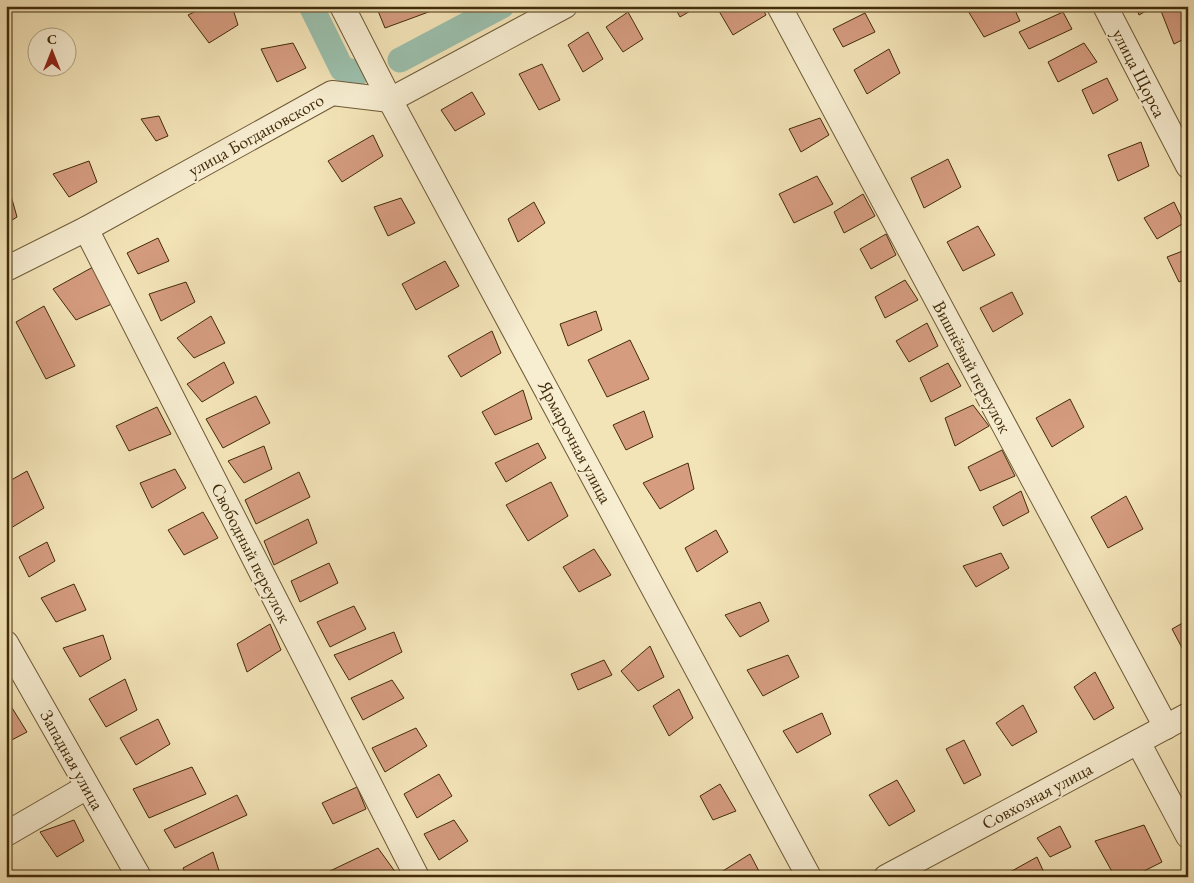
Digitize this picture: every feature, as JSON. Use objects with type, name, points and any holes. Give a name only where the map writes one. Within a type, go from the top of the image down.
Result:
[{"type":"street","name":"Ярмарочная улица","points":[[342,6],[390,100],[810,877]]},
{"type":"street","points":[[390,100],[564,6]]},
{"type":"street","name":"Вишнёвый переулок","points":[[779,6],[1166,727]]},
{"type":"street","name":"улица Щорса","points":[[1105,6],[1188,166]]},
{"type":"street","name":"улица Богдановского","points":[[6,269],[86,229],[332,93],[390,100]]},
{"type":"street","name":"Свободный переулок","points":[[86,229],[417,877]]},
{"type":"street","name":"Западная улица","points":[[6,643],[139,877]]},
{"type":"street","name":"Совхозная улица","points":[[886,877],[1188,715]]},
{"type":"street","points":[[1138,742],[1188,836]]},
{"type":"street","points":[[6,834],[88,787]]},
{"type":"building","points":[[207,6],[232,6],[238,25],[209,43],[188,15]]},
{"type":"building","points":[[376,6],[432,6],[434,10],[385,28]]},
{"type":"building","points":[[674,6],[699,6],[680,17]]},
{"type":"building","points":[[716,6],[761,6],[766,15],[733,35]]},
{"type":"building","points":[[965,6],[1013,6],[1020,21],[984,37]]},
{"type":"building","points":[[1136,6],[1155,6],[1139,15]]},
{"type":"building","points":[[1174,6],[1188,6],[1188,37],[1174,44],[1161,11]]},
{"type":"building","points":[[628,12],[643,39],[623,52],[606,27]]},
{"type":"building","points":[[1063,12],[1072,29],[1029,49],[1019,32]]},
{"type":"building","points":[[865,13],[875,32],[843,47],[833,29]]},
{"type":"building","points":[[588,32],[603,59],[583,72],[568,45]]},
{"type":"building","points":[[293,43],[306,68],[277,82],[261,49]]},
{"type":"building","points":[[1084,43],[1097,62],[1058,82],[1048,62]]},
{"type":"building","points":[[889,49],[900,73],[867,94],[854,70]]},
{"type":"building","points":[[542,64],[560,100],[539,110],[519,74]]},
{"type":"building","points":[[1107,78],[1118,100],[1093,114],[1082,90]]},
{"type":"building","points":[[472,92],[485,114],[455,131],[441,110]]},
{"type":"building","points":[[159,116],[168,136],[156,141],[141,119]]},
{"type":"building","points":[[820,118],[829,135],[801,152],[789,129]]},
{"type":"building","points":[[373,135],[383,156],[342,182],[328,161]]},
{"type":"building","points":[[1141,142],[1149,166],[1118,181],[1108,155]]},
{"type":"building","points":[[948,159],[961,187],[924,208],[911,178]]},
{"type":"building","points":[[89,161],[97,182],[69,197],[53,174]]},
{"type":"building","points":[[817,176],[833,204],[794,223],[779,194]]},
{"type":"building","points":[[6,185],[8,185],[17,217],[6,224]]},
{"type":"building","points":[[863,194],[875,216],[844,233],[834,212]]},
{"type":"building","points":[[401,198],[415,223],[388,236],[374,207]]},
{"type":"building","points":[[534,202],[545,223],[518,242],[508,219]]},
{"type":"building","points":[[1174,202],[1184,223],[1157,239],[1144,218]]},
{"type":"building","points":[[978,226],[995,255],[963,271],[947,242]]},
{"type":"building","points":[[886,234],[896,255],[871,269],[860,249]]},
{"type":"building","points":[[158,238],[169,261],[138,274],[127,253]]},
{"type":"building","points":[[1188,249],[1188,278],[1179,282],[1167,257]]},
{"type":"building","points":[[445,261],[459,286],[416,310],[402,284]]},
{"type":"building","points":[[93,267],[114,303],[76,320],[53,289]]},
{"type":"building","points":[[905,280],[918,300],[885,318],[875,297]]},
{"type":"building","points":[[186,282],[195,302],[161,321],[149,294]]},
{"type":"building","points":[[1012,292],[1023,314],[993,332],[980,308]]},
{"type":"building","points":[[44,306],[75,366],[46,379],[16,322]]},
{"type":"building","points":[[596,311],[602,330],[568,346],[560,324]]},
{"type":"building","points":[[211,316],[225,343],[194,358],[177,338]]},
{"type":"building","points":[[927,323],[938,346],[909,362],[896,341]]},
{"type":"building","points":[[492,331],[501,353],[461,377],[448,356]]},
{"type":"building","points":[[630,340],[649,379],[607,397],[588,360]]},
{"type":"building","points":[[224,362],[234,383],[202,402],[187,384]]},
{"type":"building","points":[[948,363],[961,386],[931,402],[920,378]]},
{"type":"building","points":[[523,390],[532,419],[495,435],[482,412]]},
{"type":"building","points":[[256,396],[270,423],[223,448],[206,419]]},
{"type":"building","points":[[1070,399],[1084,427],[1052,447],[1036,418]]},
{"type":"building","points":[[973,405],[989,426],[955,446],[945,418]]},
{"type":"building","points":[[157,407],[171,434],[129,451],[116,426]]},
{"type":"building","points":[[644,411],[653,437],[626,450],[613,425]]},
{"type":"building","points":[[538,443],[546,458],[506,482],[495,463]]},
{"type":"building","points":[[264,446],[272,469],[244,483],[228,461]]},
{"type":"building","points":[[1002,450],[1015,476],[980,491],[968,467]]},
{"type":"building","points":[[688,463],[694,489],[660,509],[643,483]]},
{"type":"building","points":[[175,469],[186,488],[152,508],[140,483]]},
{"type":"building","points":[[27,471],[44,508],[6,531],[6,483]]},
{"type":"building","points":[[299,472],[310,497],[256,524],[245,500]]},
{"type":"building","points":[[551,482],[568,516],[528,541],[506,505]]},
{"type":"building","points":[[1021,491],[1029,512],[1003,526],[993,507]]},
{"type":"building","points":[[1126,496],[1143,529],[1108,548],[1091,517]]},
{"type":"building","points":[[203,512],[218,538],[184,555],[168,530]]},
{"type":"building","points":[[308,519],[317,543],[274,565],[264,541]]},
{"type":"building","points":[[716,530],[728,552],[697,572],[685,548]]},
{"type":"building","points":[[47,542],[55,561],[29,577],[19,557]]},
{"type":"building","points":[[594,549],[611,575],[579,592],[563,567]]},
{"type":"building","points":[[1001,553],[1009,568],[976,587],[963,566]]},
{"type":"building","points":[[329,563],[338,583],[300,602],[291,581]]},
{"type":"building","points":[[74,584],[86,610],[56,622],[41,598]]},
{"type":"building","points":[[760,602],[769,621],[740,637],[725,615]]},
{"type":"building","points":[[354,606],[366,629],[330,647],[317,622]]},
{"type":"building","points":[[1188,620],[1188,659],[1172,629]]},
{"type":"building","points":[[270,624],[281,650],[247,672],[237,644]]},
{"type":"building","points":[[394,632],[402,652],[349,680],[334,655]]},
{"type":"building","points":[[103,635],[111,659],[80,677],[63,648]]},
{"type":"building","points":[[650,646],[664,677],[638,691],[621,671]]},
{"type":"building","points":[[788,655],[799,677],[763,696],[747,670]]},
{"type":"building","points":[[604,660],[612,675],[578,690],[571,674]]},
{"type":"building","points":[[1095,672],[1114,708],[1094,720],[1074,687]]},
{"type":"building","points":[[125,679],[137,710],[106,727],[89,699]]},
{"type":"building","points":[[392,680],[404,698],[363,720],[351,698]]},
{"type":"building","points":[[679,689],[693,718],[669,736],[653,706]]},
{"type":"building","points":[[9,703],[27,732],[6,743],[6,704]]},
{"type":"building","points":[[1023,705],[1037,732],[1012,746],[996,723]]},
{"type":"building","points":[[822,713],[831,734],[797,753],[783,731]]},
{"type":"building","points":[[158,719],[170,744],[136,765],[120,738]]},
{"type":"building","points":[[416,728],[427,746],[385,772],[372,748]]},
{"type":"building","points":[[964,740],[981,775],[964,784],[946,749]]},
{"type":"building","points":[[192,767],[206,794],[149,818],[133,789]]},
{"type":"building","points":[[439,774],[452,796],[417,818],[404,794]]},
{"type":"building","points":[[897,780],[915,811],[889,826],[869,795]]},
{"type":"building","points":[[720,784],[736,811],[713,820],[700,796]]},
{"type":"building","points":[[357,787],[366,809],[333,824],[322,803]]},
{"type":"building","points":[[237,795],[247,815],[175,848],[164,830]]},
{"type":"building","points":[[74,820],[84,841],[57,857],[40,832]]},
{"type":"building","points":[[454,820],[468,841],[439,860],[424,834]]},
{"type":"building","points":[[1144,825],[1162,862],[1132,877],[1115,877],[1095,841]]},
{"type":"building","points":[[1060,826],[1071,847],[1050,857],[1037,838]]},
{"type":"building","points":[[378,848],[396,873],[390,877],[334,877],[330,871]]},
{"type":"building","points":[[213,852],[221,877],[187,877],[183,868]]},
{"type":"building","points":[[750,854],[762,877],[719,877],[718,874]]},
{"type":"building","points":[[1037,857],[1046,877],[1001,877]]},
{"type":"waterway","points":[[311,6],[342,69],[358,73]]},
{"type":"waterway","points":[[400,60],[502,6]]}]
